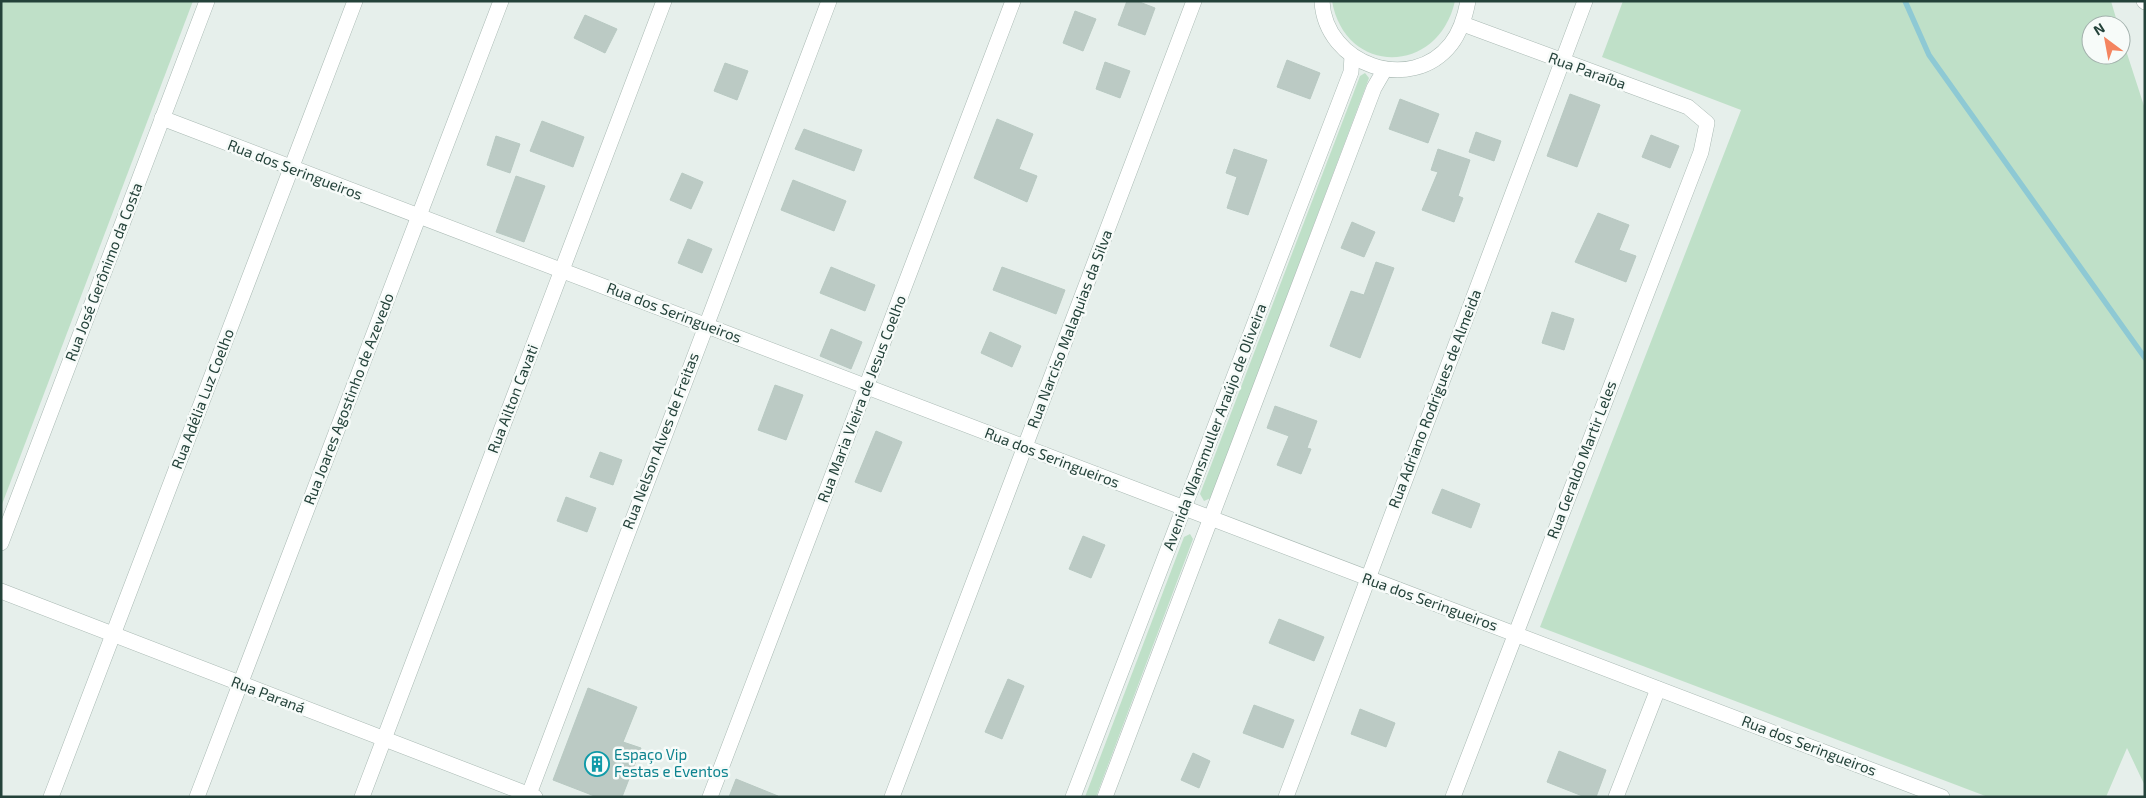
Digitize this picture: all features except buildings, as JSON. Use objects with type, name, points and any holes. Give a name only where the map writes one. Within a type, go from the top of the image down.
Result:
[{"type":"street","name":"Rua José Gerônimo da Costa","points":[[1,543],[207,1]]},
{"type":"street","name":"Rua Adélia Luz Coelho","points":[[50,797],[355,1]]},
{"type":"street","name":"Rua Joares Agostinho de Azevedo","points":[[198,797],[501,1]]},
{"type":"street","name":"Rua Ailton Cavati","points":[[362,797],[664,1]]},
{"type":"street","name":"Rua Nelson Alves de Freitas","points":[[530,796],[705,324],[829,1]]},
{"type":"street","name":"Rua Maria Vieira de Jesus Coelho","points":[[710,797],[1012,1]]},
{"type":"street","name":"Rua Narciso Malaquias da Silva","points":[[892,797],[1194,1]]},
{"type":"street","points":[[1322,1],[1323,11],[1330,31],[1342,48],[1352,56],[1384,69],[1407,69],[1430,61],[1450,45],[1463,24],[1468,1]]},
{"type":"street","name":"Rua Adriano Rodrigues de Almeida","points":[[1286,797],[1585,1]]},
{"type":"street","name":"Rua Paraíba","points":[[1463,24],[1688,107],[1707,123]]},
{"type":"street","name":"Avenida Wansmuller Araújo de Oliveira","points":[[1074,797],[1351,72],[1352,56]]},
{"type":"street","name":"Avenida Wansmuller Araújo de Oliveira","points":[[1105,797],[1374,88],[1384,69]]},
{"type":"street","name":"Rua dos Seringueiros","points":[[162,118],[291,169],[705,324],[866,388],[1516,634],[1658,689],[1911,792],[1942,797]]},
{"type":"street","name":"Rua Geraldo Martir Leles","points":[[1454,797],[1701,152],[1707,123]]},
{"type":"street","name":"Rua Paraná","points":[[1,592],[530,796]]},
{"type":"street","points":[[1616,797],[1658,689]]},
{"type":"green space","points":[[1,1],[193,1],[1,507]]},
{"type":"green space","points":[[1332,1],[1455,1],[1445,26],[1430,43],[1412,54],[1392,57],[1372,54],[1354,43],[1340,26]]},
{"type":"green space","points":[[1623,1],[2111,1],[2115,15],[2081,15],[2081,65],[2131,65],[2145,109],[2145,786],[2127,748],[2106,797],[1988,797],[1540,627],[1741,110],[1602,57]]},
{"type":"green space","points":[[1365,73],[1369,78],[1211,498],[1204,501],[1200,494],[1360,76]]},
{"type":"green space","points":[[1190,534],[1193,539],[1096,797],[1085,797],[1184,537]]},
{"type":"waterway","points":[[1905,1],[1929,55],[2145,358]]},
{"type":"place","name":"Espaço Vip Festas e Eventos","points":[[597,764]]}]
